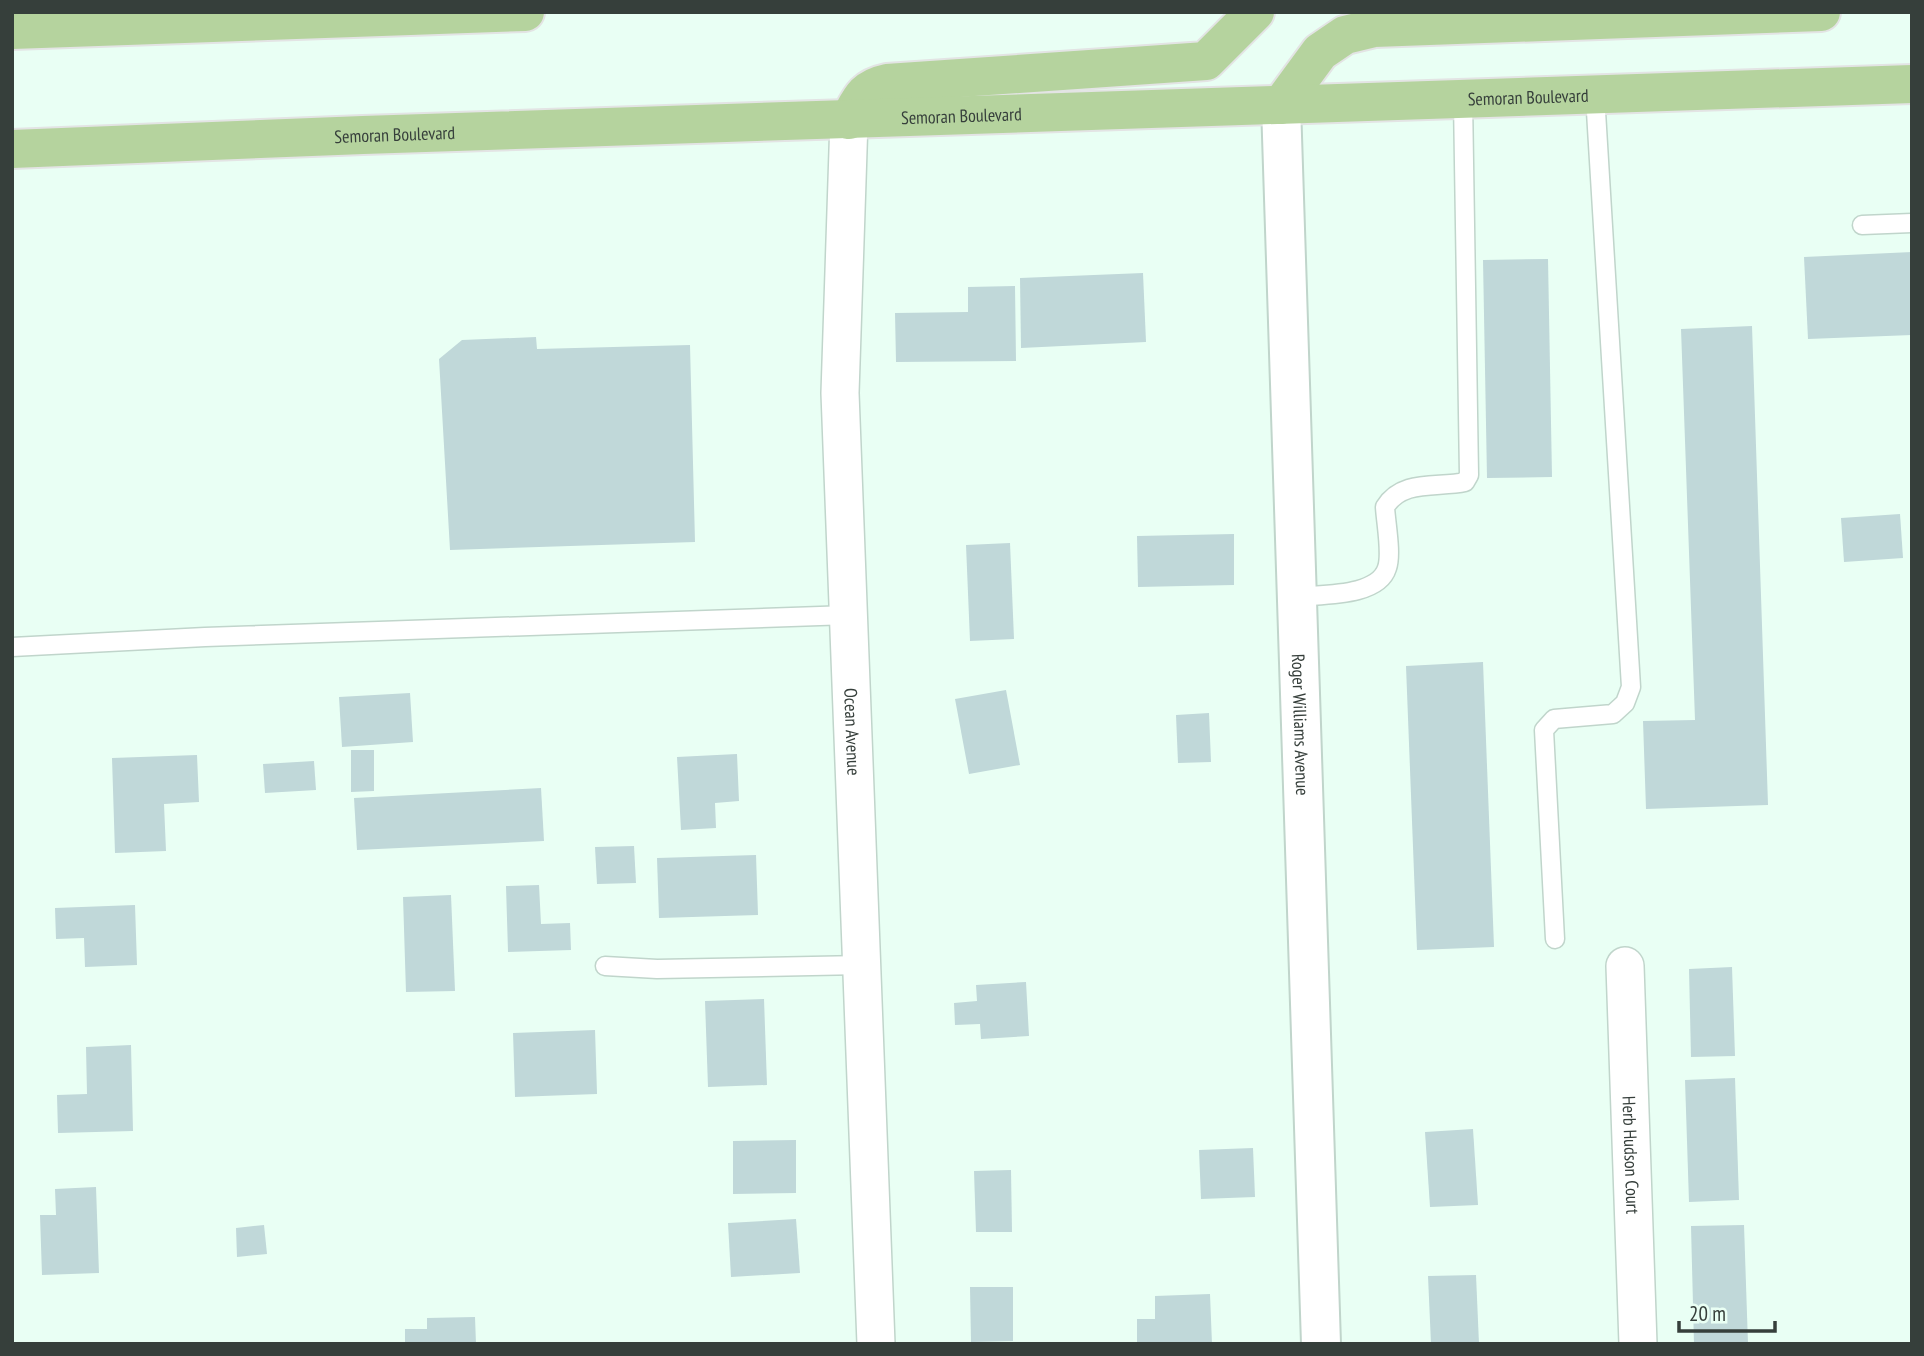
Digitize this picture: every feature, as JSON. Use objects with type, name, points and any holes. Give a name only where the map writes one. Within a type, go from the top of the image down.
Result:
[{"type":"main road","points":[[12,30],[524,12]]},
{"type":"main road","points":[[849,120],[862,96],[873,86],[887,83],[1206,61],[1255,12]]},
{"type":"main road","points":[[1281,105],[1320,52],[1345,35],[1374,28],[1821,12]]},
{"type":"main road","name":"Semoran Boulevard","points":[[12,149],[377,134],[1912,84]]},
{"type":"street","name":"Roger Williams Avenue","points":[[1281,105],[1321,1344]]},
{"type":"street","name":"Ocean Avenue","points":[[849,120],[840,393],[876,1344]]},
{"type":"street","name":"Herb Hudson Court","points":[[1625,966],[1638,1344]]},
{"type":"lane","points":[[1555,939],[1544,730],[1554,719],[1613,714],[1625,703],[1631,687],[1595,95]]},
{"type":"lane","points":[[1297,597],[1368,588],[1380,580],[1388,568],[1385,508],[1390,500],[1397,493],[1411,487],[1465,482],[1469,475],[1463,100]]},
{"type":"lane","points":[[1862,225],[1912,223]]},
{"type":"lane","points":[[12,647],[217,637],[849,615]]},
{"type":"lane","points":[[605,966],[657,969],[862,965]]},
{"type":"building","points":[[1912,252],[1912,335],[1808,339],[1804,257]]},
{"type":"building","points":[[1548,259],[1552,477],[1487,478],[1483,260]]},
{"type":"building","points":[[1143,273],[1146,342],[1021,348],[1020,278]]},
{"type":"building","points":[[1015,286],[1016,361],[896,362],[895,313],[968,312],[968,287]]},
{"type":"building","points":[[1752,326],[1768,805],[1646,809],[1643,721],[1695,720],[1681,329]]},
{"type":"building","points":[[536,337],[537,349],[690,345],[695,542],[450,550],[439,359],[462,340]]},
{"type":"building","points":[[1900,514],[1903,558],[1844,562],[1841,518]]},
{"type":"building","points":[[1234,534],[1234,585],[1138,587],[1137,536]]},
{"type":"building","points":[[1010,543],[1014,639],[970,641],[966,545]]},
{"type":"building","points":[[1483,662],[1494,947],[1417,950],[1406,666]]},
{"type":"building","points":[[1006,690],[1020,765],[969,774],[955,699]]},
{"type":"building","points":[[410,693],[413,742],[342,747],[339,697]]},
{"type":"building","points":[[1209,713],[1211,762],[1178,763],[1176,715]]},
{"type":"building","points":[[351,750],[374,750],[374,791],[351,792]]},
{"type":"building","points":[[737,754],[739,801],[715,803],[716,828],[681,830],[677,757]]},
{"type":"building","points":[[197,755],[199,802],[164,804],[166,851],[115,853],[112,758]]},
{"type":"building","points":[[314,761],[316,790],[265,793],[263,764]]},
{"type":"building","points":[[541,788],[544,841],[357,850],[354,798]]},
{"type":"building","points":[[634,846],[636,883],[597,884],[595,847]]},
{"type":"building","points":[[756,855],[758,915],[659,918],[657,858]]},
{"type":"building","points":[[539,885],[541,924],[570,923],[571,950],[508,952],[506,886]]},
{"type":"building","points":[[451,895],[455,991],[406,992],[403,897]]},
{"type":"building","points":[[135,905],[137,965],[85,967],[84,938],[56,939],[55,908]]},
{"type":"building","points":[[1732,967],[1735,1056],[1691,1057],[1689,969]]},
{"type":"building","points":[[1026,982],[1029,1036],[981,1039],[980,1024],[955,1025],[954,1003],[977,1001],[976,985]]},
{"type":"building","points":[[764,999],[767,1085],[708,1087],[705,1001]]},
{"type":"building","points":[[595,1030],[597,1094],[515,1097],[513,1033]]},
{"type":"building","points":[[131,1045],[133,1131],[58,1133],[57,1095],[87,1094],[86,1047]]},
{"type":"building","points":[[1735,1078],[1739,1200],[1689,1202],[1685,1080]]},
{"type":"building","points":[[1473,1129],[1478,1205],[1430,1207],[1425,1132]]},
{"type":"building","points":[[796,1140],[796,1193],[733,1194],[733,1141]]},
{"type":"building","points":[[1253,1148],[1255,1197],[1201,1199],[1199,1150]]},
{"type":"building","points":[[1011,1170],[1012,1232],[976,1232],[974,1171]]},
{"type":"building","points":[[96,1187],[99,1273],[42,1275],[40,1215],[56,1215],[55,1189]]},
{"type":"building","points":[[796,1219],[800,1273],[731,1277],[728,1223]]},
{"type":"building","points":[[264,1225],[267,1254],[237,1257],[236,1228]]},
{"type":"building","points":[[1744,1225],[1748,1344],[1694,1344],[1691,1226]]},
{"type":"building","points":[[1476,1275],[1479,1344],[1431,1344],[1428,1276]]},
{"type":"building","points":[[970,1287],[1013,1287],[1013,1341],[971,1342]]},
{"type":"building","points":[[1210,1294],[1212,1344],[1137,1344],[1137,1319],[1155,1319],[1155,1296]]},
{"type":"building","points":[[475,1317],[476,1344],[405,1344],[405,1329],[427,1329],[427,1318]]}]
